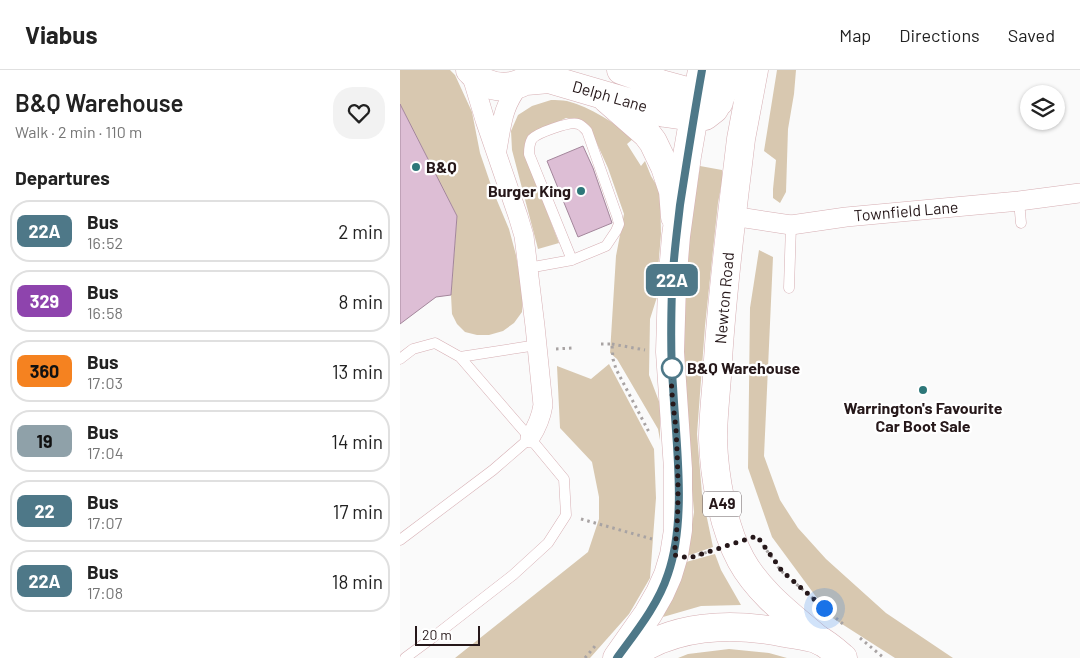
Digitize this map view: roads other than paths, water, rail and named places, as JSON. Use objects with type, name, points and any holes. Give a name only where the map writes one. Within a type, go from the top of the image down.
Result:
[{"type":"main road","name":"Delph Lane","points":[[470,70],[480,80],[493,86],[506,87],[528,78],[549,79],[665,113],[703,96]]},
{"type":"main road","name":"Delph Lane","points":[[621,70],[703,96]]},
{"type":"main road","points":[[703,96],[726,85],[730,70]]},
{"type":"main road","name":"Newton Road","points":[[754,70],[742,139],[732,216],[720,331],[713,439],[725,519],[733,543],[742,561],[758,586],[820,641]]},
{"type":"main road","points":[[600,93],[647,134],[653,142],[673,190],[676,236]]},
{"type":"main road","points":[[703,96],[728,108],[736,118],[742,139]]},
{"type":"main road","points":[[607,651],[648,614],[668,575],[666,548],[678,530],[678,469],[670,352],[672,285],[676,236],[703,96]]},
{"type":"main road","name":"A49","points":[[628,658],[638,650],[666,638],[711,627],[762,629],[795,634],[820,641],[844,658]]},
{"type":"street","points":[[470,70],[524,236],[543,405],[540,422],[530,438]]},
{"type":"street","points":[[496,152],[506,104],[513,93],[528,78]]},
{"type":"street","name":"Townfield Lane","points":[[732,216],[791,225],[846,217],[1018,201],[1080,193]]},
{"type":"lane","points":[[528,268],[572,260],[606,246],[619,224],[587,131],[584,127],[570,123],[536,135],[531,140],[529,154],[572,260]]},
{"type":"lane","points":[[1018,201],[1021,223]]},
{"type":"lane","points":[[789,288],[791,225]]},
{"type":"lane","points":[[400,359],[413,349],[435,343],[460,357],[564,479],[566,515],[548,543],[513,575],[405,658]]},
{"type":"lane","points":[[460,357],[537,346]]},
{"type":"lane","points":[[400,540],[493,470],[530,438]]},
{"type":"place","name":"B&Q","points":[[416,167]]},
{"type":"place","name":"Burger King","points":[[581,191]]},
{"type":"place","name":"B&Q Warehouse","points":[[672,368]]},
{"type":"place","name":"Warrington's Favourite Car Boot Sale","points":[[923,390]]}]
